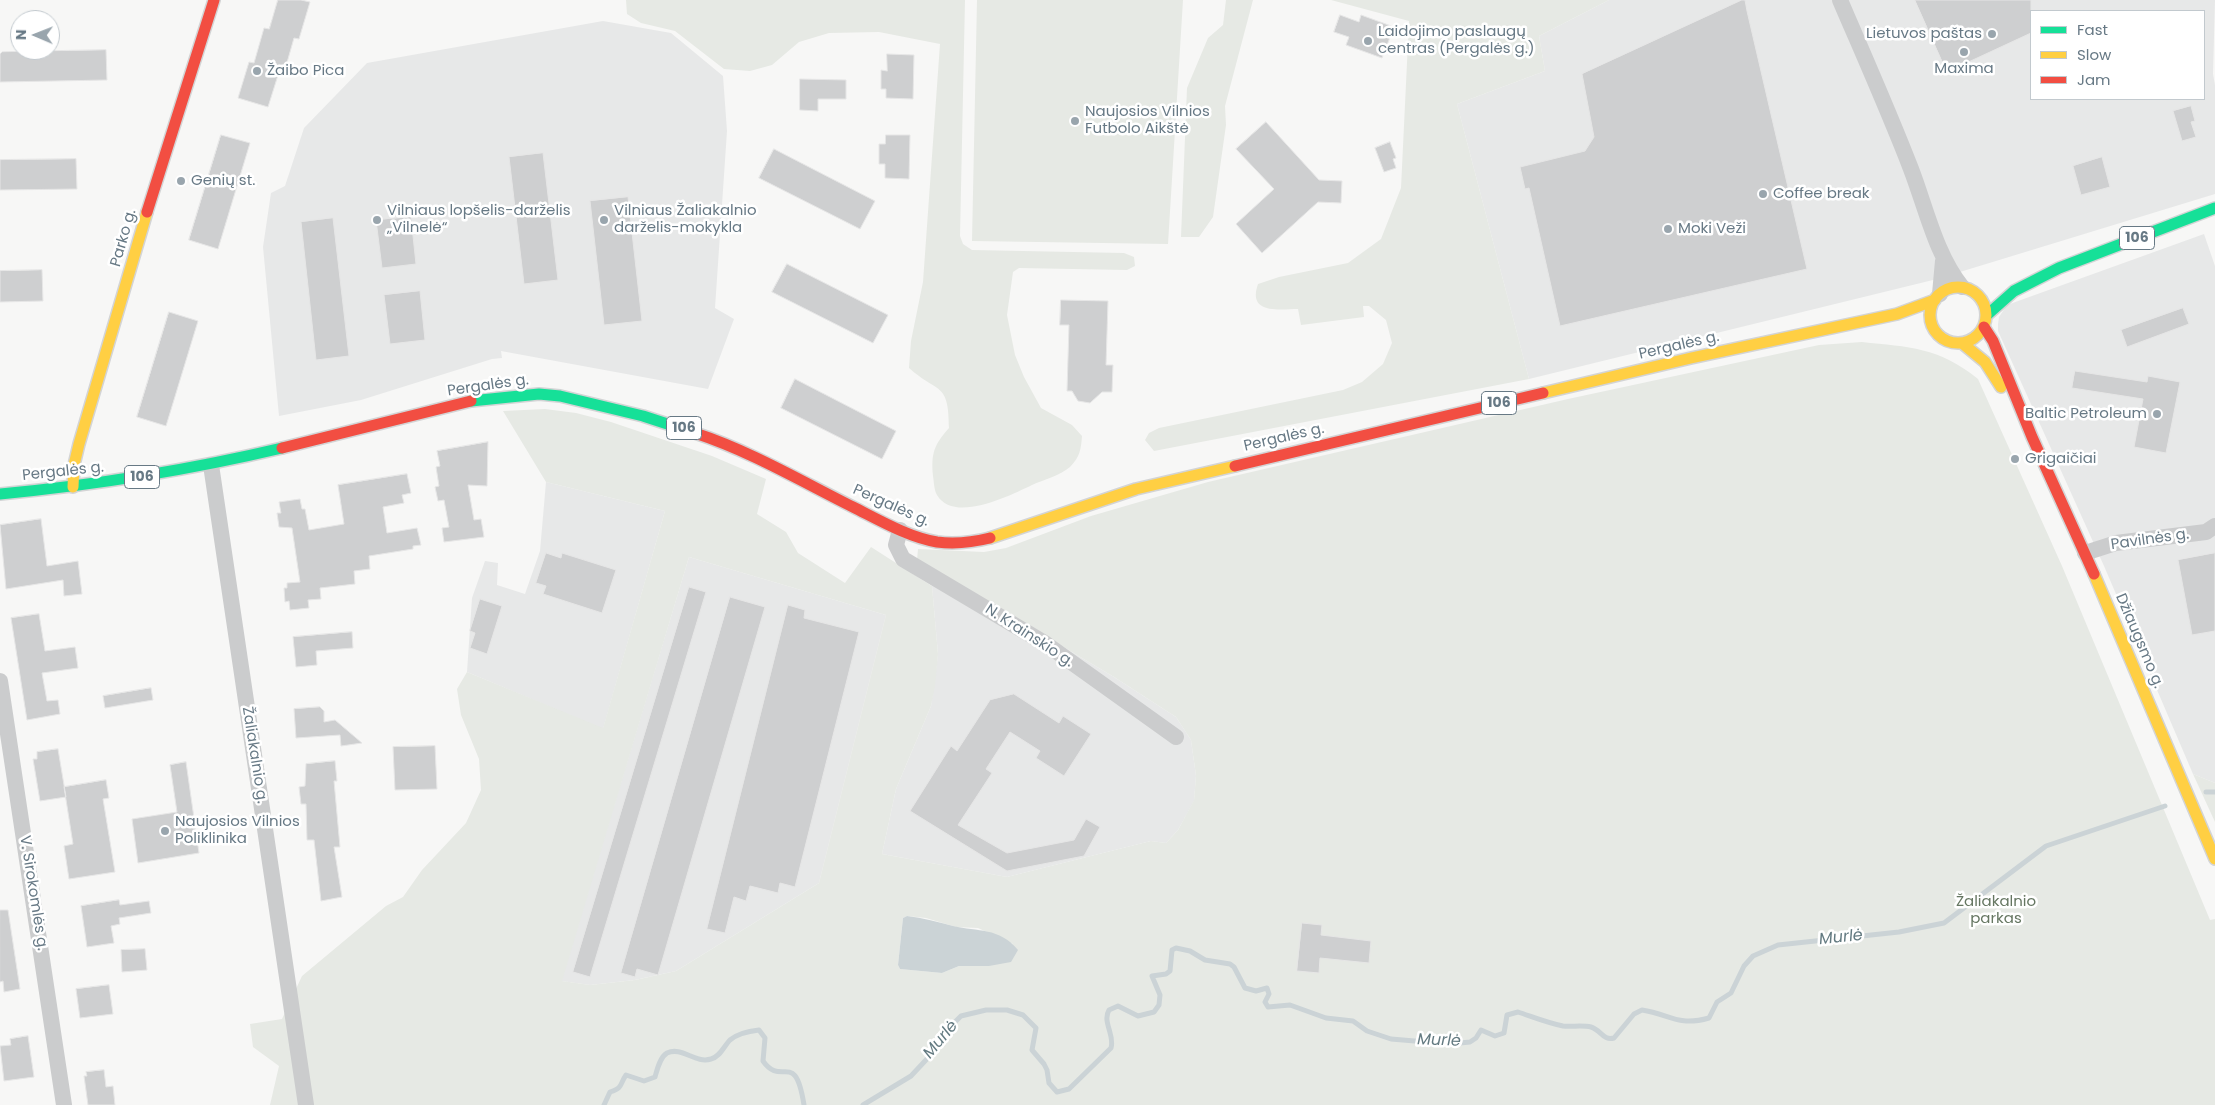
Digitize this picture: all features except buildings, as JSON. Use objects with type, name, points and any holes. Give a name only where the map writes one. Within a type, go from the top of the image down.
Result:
[{"type":"main road","name":"Parko g.","points":[[74,487],[74,465],[79,444],[170,136],[214,0]]},
{"type":"main road","name":"106","points":[[1987,315],[2014,291],[2059,268],[2215,208]]},
{"type":"main road","name":"106","points":[[2008,280],[2059,268]]},
{"type":"main road","points":[[1934,330],[1930,315],[1937,297],[1947,290],[1987,285]]},
{"type":"main road","points":[[1917,325],[1934,330],[1946,341],[1962,343],[1979,335],[1984,327],[1987,315],[1982,300],[1966,288]]},
{"type":"main road","name":"Pergalės g.","points":[[0,494],[74,487],[211,465],[466,402],[520,395],[560,396],[643,416],[729,444],[900,530],[938,542],[977,541],[1002,535],[1101,499],[1190,475],[1691,358],[1897,314],[1937,297]]},
{"type":"main road","name":"Pergalės g.","points":[[1863,322],[1903,323]]},
{"type":"main road","name":"Džiaugsmo g.","points":[[1984,327],[1993,341],[2032,437],[2085,553],[2215,859]]},
{"type":"main road","name":"Džiaugsmo g.","points":[[1962,343],[1985,362],[2032,437]]},
{"type":"street","points":[[1840,0],[1900,141],[1928,214],[1943,261],[1966,288]]},
{"type":"street","points":[[1937,297],[1943,261]]},
{"type":"street","name":"Žaliakalnio g.","points":[[211,465],[306,1105]]},
{"type":"street","name":"Pavilnės g.","points":[[2085,553],[2116,543],[2206,532],[2215,526]]},
{"type":"street","name":"N. Krainskio g.","points":[[900,530],[896,544],[903,559],[1046,644],[1176,738]]},
{"type":"street","name":"V. Sirokomlės g.","points":[[0,682],[64,1105]]},
{"type":"shaded area","points":[[1609,0],[2215,0],[2213,74],[2215,85],[2215,194],[1937,279],[1529,379],[1457,104],[1545,71],[1539,36]]},
{"type":"shaded area","points":[[603,21],[671,33],[723,76],[727,131],[715,308],[734,319],[708,389],[501,351],[502,358],[492,359],[361,400],[279,416],[263,247],[271,193],[285,186],[304,128],[367,63]]},
{"type":"shaded area","points":[[2204,234],[2215,266],[2215,783],[2193,774],[2104,566],[1998,331],[1999,317],[2007,305]]},
{"type":"shaded area","points":[[546,482],[665,511],[603,729],[467,672],[472,598],[485,561],[498,563],[497,585],[525,594],[540,551]]},
{"type":"shaded area","points":[[689,557],[886,615],[819,883],[676,971],[635,980],[590,985],[561,981]]},
{"type":"shaded area","points":[[917,560],[1114,677],[1176,717],[1191,740],[1196,776],[1194,801],[1178,830],[1166,843],[1151,841],[1007,877],[882,854],[896,789],[931,706],[938,654],[932,586],[910,571]]},
{"type":"shaded area","points":[[907,916],[996,934],[1003,937],[1018,950],[1011,962],[989,966],[959,966],[942,973],[900,969],[898,965],[903,918]]},
{"type":"green space","points":[[626,0],[965,0],[960,236],[963,244],[972,250],[1124,253],[1134,257],[1135,266],[1127,270],[1019,268],[1013,272],[1007,315],[1015,355],[1024,377],[1041,408],[1072,425],[1082,436],[1079,453],[1070,467],[1057,475],[983,505],[956,507],[945,503],[935,491],[932,468],[933,455],[940,439],[949,428],[947,402],[940,390],[909,368],[911,341],[923,282],[940,44],[879,32],[829,33],[799,42],[772,65],[750,71],[724,69],[675,31],[641,23],[627,14]]},
{"type":"green space","name":"Naujosios Vilnios Futbolo Aikštė","points":[[977,0],[1183,0],[1168,244],[972,241]]},
{"type":"green space","points":[[1226,0],[1253,0],[1225,106],[1226,125],[1213,217],[1199,237],[1181,237],[1187,88],[1208,38],[1223,25]]},
{"type":"green space","points":[[1331,0],[1609,0],[1539,36],[1545,71],[1457,104],[1529,379],[1154,451],[1145,440],[1149,433],[1159,428],[1343,390],[1362,382],[1383,364],[1392,343],[1386,320],[1369,306],[1363,306],[1364,317],[1301,325],[1298,309],[1267,308],[1261,306],[1257,301],[1258,284],[1279,277],[1348,263],[1381,239],[1401,188],[1409,21]]},
{"type":"green space","name":"Žaliakalnio parkas","points":[[1862,342],[1909,347],[1950,360],[1978,379],[2062,566],[2210,920],[2215,919],[2215,1105],[270,1105],[279,1066],[253,1047],[250,1024],[282,1019],[302,976],[386,906],[403,897],[422,870],[466,823],[481,790],[479,759],[461,715],[457,689],[467,672],[603,728],[665,511],[546,482],[503,411],[545,409],[576,413],[611,422],[712,456],[766,479],[757,514],[786,532],[798,553],[845,583],[871,547],[932,586],[938,654],[935,686],[931,706],[896,789],[882,854],[1007,877],[1151,841],[1166,843],[1178,830],[1194,800],[1196,776],[1191,740],[1176,717],[1114,677],[917,560],[918,549],[984,552],[1006,548],[1091,516],[1208,482],[1568,399],[1819,345]],"holes":[[[689,557],[886,615],[819,883],[676,971],[635,980],[590,985],[562,981]],[[907,916],[926,918],[956,927],[978,928],[1013,944],[989,966],[959,966],[942,973],[900,969],[898,965],[903,918]]]},
{"type":"green space","points":[[2193,774],[2215,783],[2215,822]]},
{"type":"waterway","name":"Murlė","points":[[2206,792],[2215,792]]},
{"type":"waterway","name":"Murlė","points":[[863,1105],[911,1076],[939,1046],[946,1031],[961,1016],[986,1010],[1007,1010],[1023,1015],[1036,1028],[1032,1050],[1044,1064],[1049,1083],[1057,1092],[1069,1089],[1111,1048],[1112,1043],[1107,1019],[1109,1010],[1118,1006],[1138,1016],[1154,1012],[1159,1005],[1160,995],[1152,976],[1166,974],[1170,971],[1172,950],[1176,948],[1190,951],[1205,960],[1230,964],[1234,967],[1245,988],[1256,991],[1267,988],[1269,994],[1265,1002],[1268,1007],[1290,1005],[1326,1018],[1353,1021],[1367,1031],[1391,1039],[1450,1044],[1470,1042],[1476,1038],[1481,1030],[1495,1036],[1504,1033],[1507,1015],[1518,1012],[1563,1026],[1591,1027],[1610,1039],[1614,1038],[1634,1014],[1642,1010],[1689,1021],[1709,1018],[1717,1002],[1731,993],[1744,966],[1753,956],[1778,945],[1899,932],[1944,923],[2046,846],[2165,806]]},
{"type":"waterway","name":"Murlė","points":[[604,1105],[610,1092],[619,1087],[626,1075],[644,1081],[655,1077],[658,1067],[667,1053],[673,1051],[699,1059],[711,1059],[719,1054],[733,1038],[744,1033],[759,1030],[765,1038],[763,1061],[776,1071],[792,1073],[800,1088],[804,1105]]},
{"type":"traffic: fast","points":[[1987,315],[2014,291],[2059,268],[2215,208]]},
{"type":"traffic: fast","points":[[471,401],[539,394],[560,396],[643,416],[695,433]]},
{"type":"traffic: fast","points":[[0,494],[142,476],[282,448]]},
{"type":"traffic: slow","points":[[73,487],[74,465],[79,444],[147,212]]},
{"type":"traffic: slow","points":[[1953,287],[1963,287],[1978,295],[1984,304],[1986,315],[1984,326],[1978,335],[1963,343],[1953,343],[1942,338],[1935,331],[1930,320],[1930,310],[1935,299],[1942,292],[1953,287]]},
{"type":"traffic: slow","points":[[1543,393],[1691,358],[1897,314],[1935,300]]},
{"type":"traffic: slow","points":[[1962,343],[1985,362],[2001,387]]},
{"type":"traffic: slow","points":[[990,538],[1136,489],[1235,466]]},
{"type":"traffic: slow","points":[[2094,574],[2215,859]]},
{"type":"traffic: jam","points":[[147,212],[214,0]]},
{"type":"traffic: jam","points":[[1984,327],[1993,341],[2032,437],[2094,574]]},
{"type":"traffic: jam","points":[[1235,466],[1543,393]]},
{"type":"traffic: jam","points":[[282,448],[471,401]]},
{"type":"traffic: jam","points":[[695,433],[736,448],[883,522],[926,540],[950,543],[990,538]]},
{"type":"place","name":"Lietuvos paštas","points":[[1992,34]]},
{"type":"place","name":"Laidojimo paslaugų centras (Pergalės g.)","points":[[1368,41]]},
{"type":"place","name":"Maxima","points":[[1964,52]]},
{"type":"place","name":"Žaibo Pica","points":[[257,71]]},
{"type":"place","name":"Naujosios Vilnios Futbolo Aikštė","points":[[1075,121]]},
{"type":"place","name":"Genių st.","points":[[181,181]]},
{"type":"place","name":"Coffee break","points":[[1763,194]]},
{"type":"place","name":"Vilniaus lopšelis-darželis „Vilnelė“","points":[[377,220]]},
{"type":"place","name":"Vilniaus Žaliakalnio darželis-mokykla","points":[[604,220]]},
{"type":"place","name":"Moki Veži","points":[[1668,229]]},
{"type":"place","name":"Baltic Petroleum","points":[[2157,414]]},
{"type":"place","name":"Grigaičiai","points":[[2015,459]]},
{"type":"place","name":"Naujosios Vilnios Poliklinika","points":[[165,831]]}]
